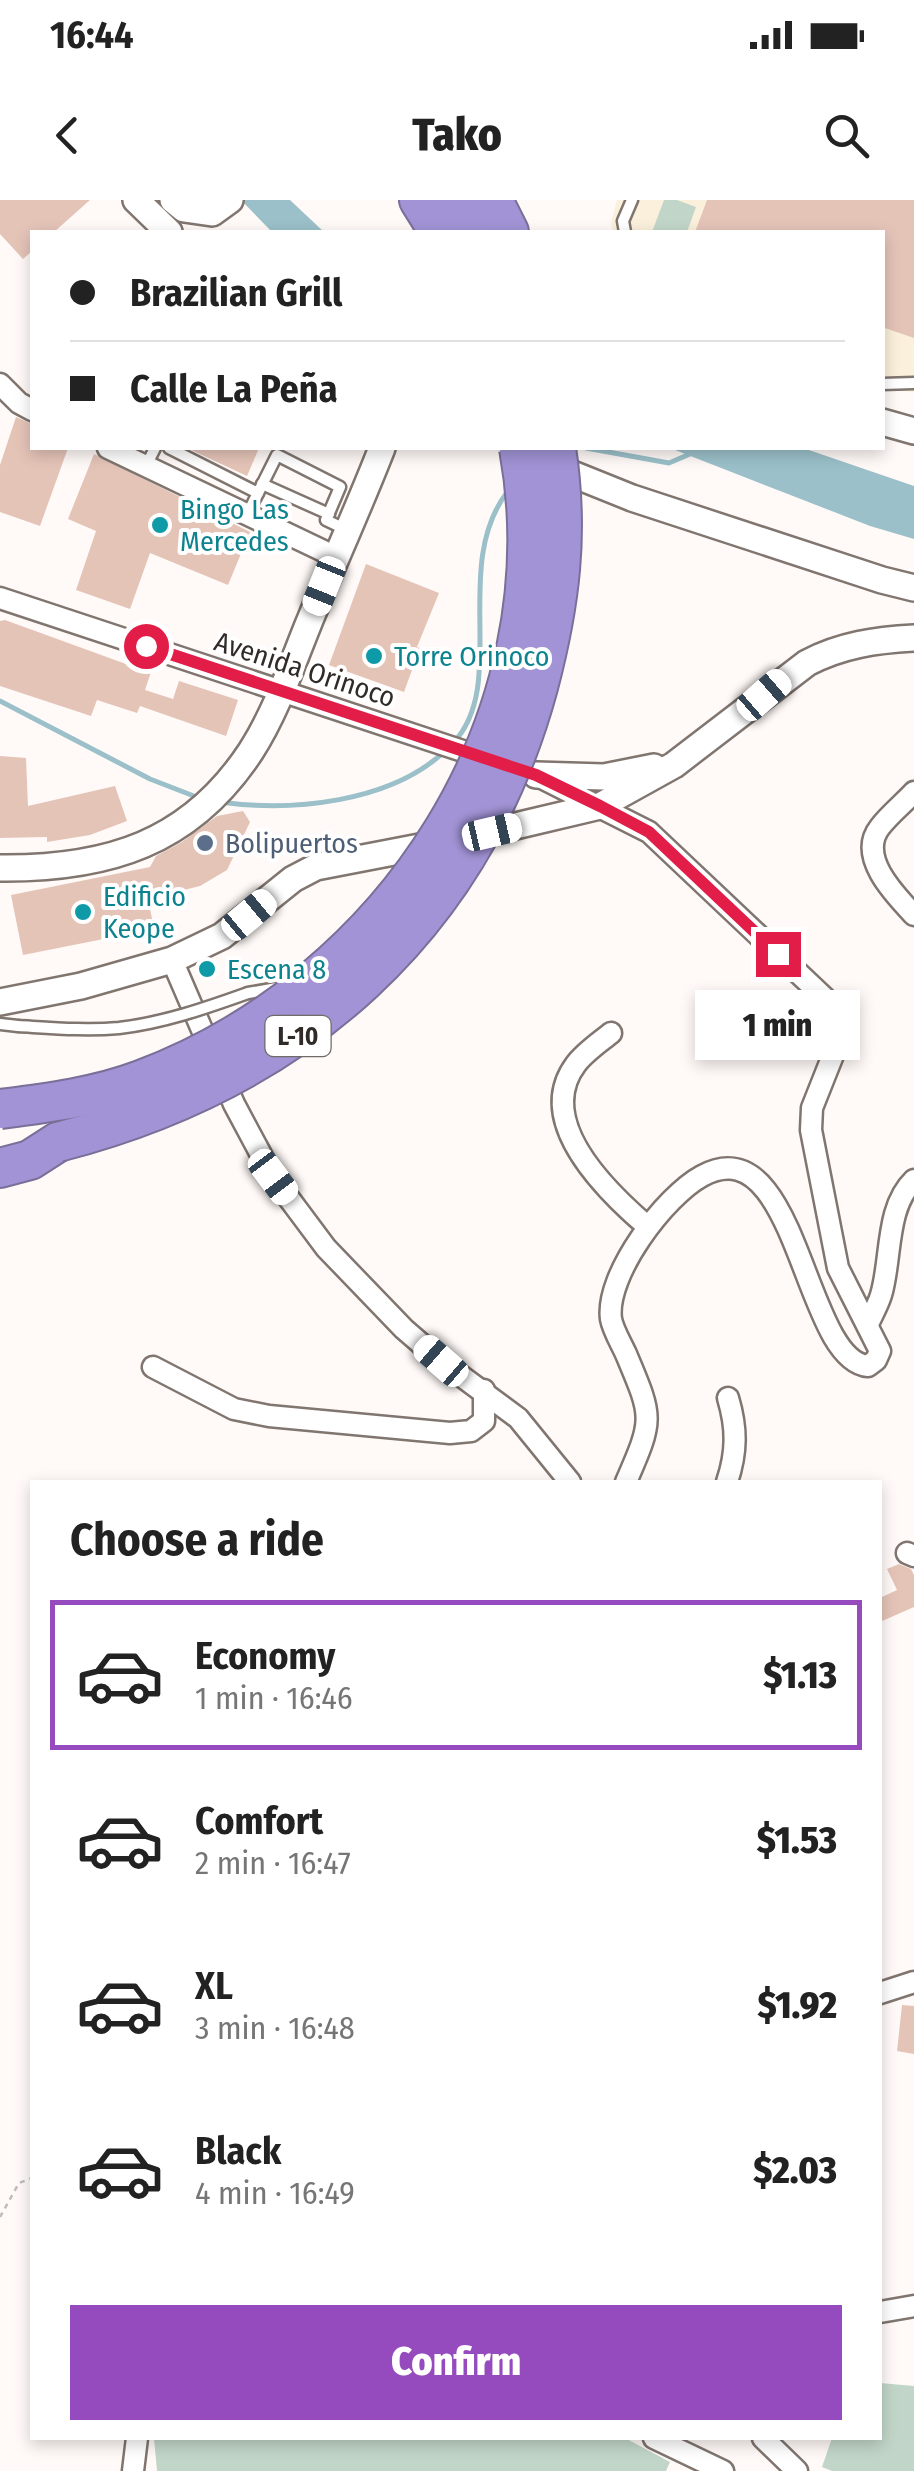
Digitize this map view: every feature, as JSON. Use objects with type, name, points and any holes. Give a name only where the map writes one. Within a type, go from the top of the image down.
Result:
[{"type":"highway","points":[[456,200],[475,230]]},
{"type":"highway","points":[[492,200],[508,230]]},
{"type":"highway","name":"L-10","points":[[0,1110],[60,1101],[142,1080],[196,1056],[262,1020],[312,982],[391,906],[432,851],[463,796],[496,718],[513,659],[524,605],[526,528],[519,450]]},
{"type":"highway","name":"L-10","points":[[0,1148],[58,1142],[170,1107],[280,1049],[354,992],[403,944],[431,908],[498,801],[517,758],[556,621],[564,534],[563,490],[556,450]]},
{"type":"highway","name":"L-10","points":[[0,1168],[30,1160],[58,1142]]},
{"type":"street","points":[[136,200],[167,230]]},
{"type":"street","points":[[173,200],[184,209],[221,207]]},
{"type":"street","points":[[397,200],[430,225]]},
{"type":"street","points":[[0,384],[30,409]]},
{"type":"street","points":[[885,421],[914,416]]},
{"type":"street","points":[[885,423],[914,430]]},
{"type":"street","points":[[117,450],[150,457],[247,515],[336,557]]},
{"type":"street","points":[[0,868],[73,867],[112,856],[168,833],[196,814],[228,782],[252,749],[281,691],[336,557],[338,522],[381,450]]},
{"type":"street","points":[[513,450],[632,498],[914,588]]},
{"type":"street","points":[[746,536],[787,559],[914,605]]},
{"type":"street","name":"Avenida Orinoco","points":[[0,598],[536,775],[649,832],[830,1003],[841,1020],[841,1035],[815,1098],[810,1130],[838,1268],[858,1313],[868,1324]]},
{"type":"street","points":[[0,1002],[81,986],[172,960],[222,936],[293,879],[316,868],[600,806],[687,756],[784,678],[827,652],[861,643],[914,638]]},
{"type":"street","points":[[536,775],[604,778],[687,756]]},
{"type":"street","points":[[914,792],[878,829],[872,843],[873,857],[893,892],[914,915]]},
{"type":"street","points":[[172,960],[234,1104],[273,1177],[326,1248],[441,1361],[518,1418],[568,1480]]},
{"type":"street","points":[[611,1033],[577,1062],[568,1078],[563,1115],[578,1153],[648,1227]]},
{"type":"street","points":[[627,1480],[646,1437],[648,1412],[643,1390],[611,1320],[613,1302],[631,1255],[648,1227],[692,1182],[711,1171],[730,1170],[748,1176],[761,1186],[787,1222],[834,1339],[848,1358],[868,1366],[880,1350],[868,1324],[882,1293],[899,1208],[914,1180]]},
{"type":"street","points":[[153,1367],[234,1409],[269,1416],[450,1433],[471,1431],[484,1421],[484,1390]]},
{"type":"street","points":[[727,1480],[734,1463],[737,1426],[728,1398]]},
{"type":"street","points":[[882,1993],[914,1982]]},
{"type":"street","points":[[882,2312],[914,2306]]},
{"type":"street","points":[[133,2471],[137,2440]]},
{"type":"street","points":[[658,2440],[723,2471]]},
{"type":"street","points":[[765,2440],[793,2471]]},
{"type":"street","points":[[780,2471],[793,2471]]},
{"type":"lane","points":[[625,230],[632,200]]},
{"type":"lane","points":[[885,384],[914,382]]},
{"type":"lane","points":[[174,450],[260,488],[338,522],[340,487],[274,451],[260,488],[247,515]]},
{"type":"lane","points":[[0,1024],[75,1030],[121,1028],[202,1010],[248,994],[312,982]]},
{"type":"path","points":[[0,2217],[19,2183],[30,2179]]},
{"type":"shaded area","points":[[617,200],[914,200],[914,392],[885,389],[885,230],[613,230]]},
{"type":"green space","points":[[664,200],[696,207],[688,230],[653,230]]},
{"type":"green space","points":[[882,2383],[914,2386],[914,2471],[832,2471],[822,2467],[831,2440],[882,2440]]},
{"type":"green space","points":[[154,2440],[629,2440],[670,2462],[666,2471],[157,2471]]},
{"type":"water","points":[[241,200],[290,200],[322,230],[270,230]]},
{"type":"water","points":[[675,450],[809,450],[914,486],[914,539],[870,526]]},
{"type":"building","points":[[0,200],[90,200],[56,230],[30,230],[30,253],[23,259],[0,234]]},
{"type":"building","points":[[707,200],[914,200],[914,338],[885,328],[885,230],[696,230]]},
{"type":"building","points":[[16,417],[30,423],[30,450],[67,450],[40,526],[0,512],[0,465]]},
{"type":"building","points":[[191,450],[258,450],[247,476]]},
{"type":"building","name":"Bingo Las Mercedes","points":[[94,454],[250,532],[228,585],[150,553],[130,609],[76,590],[96,531],[68,519]]},
{"type":"building","points":[[366,564],[439,593],[404,692],[329,665]]},
{"type":"building","points":[[0,621],[126,664],[129,658],[153,666],[145,690],[173,699],[179,681],[238,700],[226,736],[140,706],[137,713],[97,700],[91,716],[0,686]]},
{"type":"building","points":[[0,756],[26,758],[28,806],[115,786],[127,821],[90,835],[47,842],[47,837],[0,838]]},
{"type":"building","name":"Edificio Keope","points":[[243,811],[250,822],[227,870],[200,886],[176,892],[146,888],[154,929],[23,955],[11,895],[150,867],[156,856],[217,816]]},
{"type":"building","points":[[899,1564],[911,1569],[914,1607],[882,1621],[882,1597],[897,1590],[887,1569]]},
{"type":"building","points":[[902,2005],[914,2006],[914,2054],[897,2051]]},
{"type":"waterway","points":[[597,450],[669,463],[690,454]]},
{"type":"waterway","points":[[454,742],[470,717],[477,688],[483,553],[491,521],[508,491]]},
{"type":"waterway","points":[[0,701],[150,779],[199,798]]},
{"type":"waterway","points":[[220,802],[278,806],[339,800],[397,782],[446,750]]},
{"type":"place","name":"Bingo Las Mercedes","points":[[160,525]]},
{"type":"place","name":"Torre Orinoco","points":[[374,656]]},
{"type":"place","name":"Bolipuertos","points":[[205,843]]},
{"type":"place","name":"Edificio Keope","points":[[83,912]]},
{"type":"place","name":"Escena 8","points":[[207,969]]},
{"type":"route","points":[[146,646],[536,775],[600,806],[649,832],[778,954]]}]
